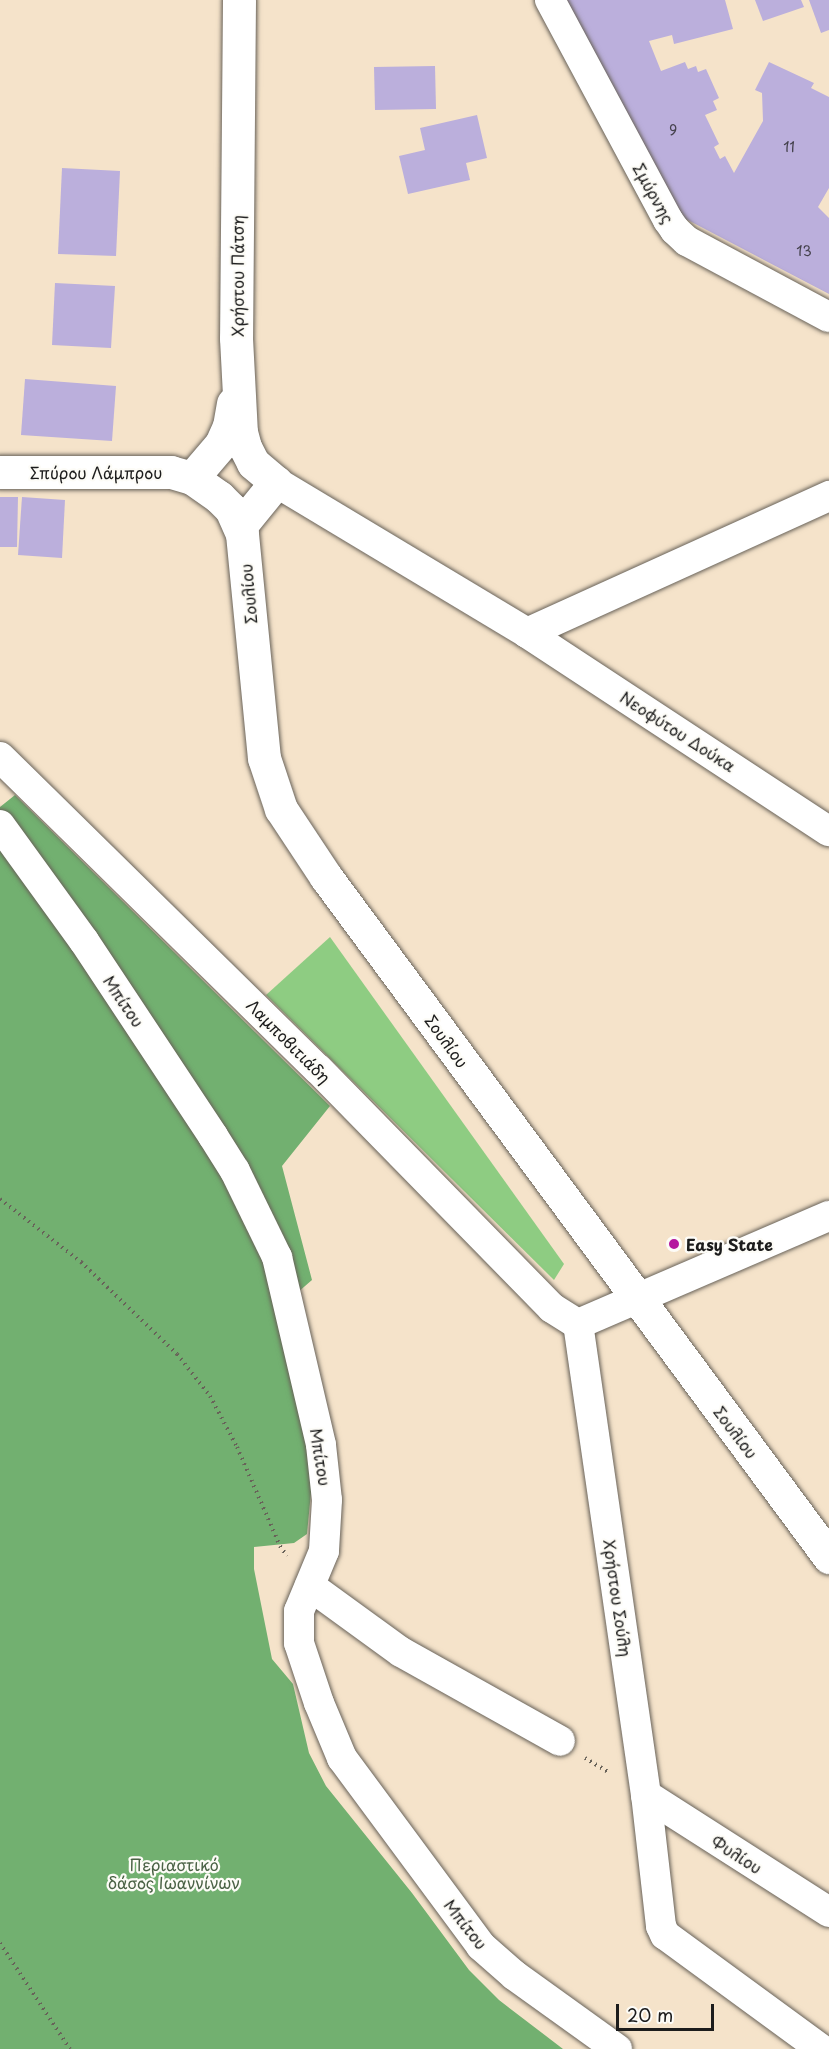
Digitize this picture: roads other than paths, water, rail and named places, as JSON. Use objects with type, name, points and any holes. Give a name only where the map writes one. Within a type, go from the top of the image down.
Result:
[{"type":"main road","name":"Χρήστου Πάτση","points":[[240,0],[236,338],[242,438],[253,463],[276,482]]},
{"type":"main road","points":[[236,338],[234,395],[229,426],[221,444],[192,478],[219,497],[241,525],[276,482]]},
{"type":"main road","name":"Σπύρου Λάμπρου","points":[[0,472],[158,470],[192,478]]},
{"type":"main road","name":"Σουλίου","points":[[241,525],[262,749],[268,777],[281,809],[326,877],[829,1557]]},
{"type":"street","name":"Σμύρνης","points":[[550,0],[675,230],[687,241],[829,316]]},
{"type":"street","name":"Νεοφύτου Δούκα","points":[[276,482],[527,633],[829,831]]},
{"type":"street","points":[[527,633],[829,496]]},
{"type":"street","name":"Λαμποβιτιάδη","points":[[0,758],[318,1068],[552,1308],[578,1324]]},
{"type":"street","name":"Μπίτου","points":[[0,825],[84,941],[213,1136],[235,1171],[277,1257],[326,1475],[327,1537],[320,1566],[298,1618],[299,1643],[333,1738],[354,1777],[482,1946],[514,1975],[617,2049]]},
{"type":"street","points":[[578,1324],[638,1301],[829,1216]]},
{"type":"street","name":"Χρήστου Σούλη","points":[[578,1324],[646,1795],[661,1926],[665,1935],[821,2049]]},
{"type":"street","points":[[310,1586],[401,1652],[560,1741]]},
{"type":"street","name":"Φυλίου","points":[[646,1795],[829,1912]]},
{"type":"place","name":"Easy State","points":[[674,1244]]},
{"type":"park label","name":"Περιαστικό δάσος Ιωαννίνων","points":[[174,1873]]}]
